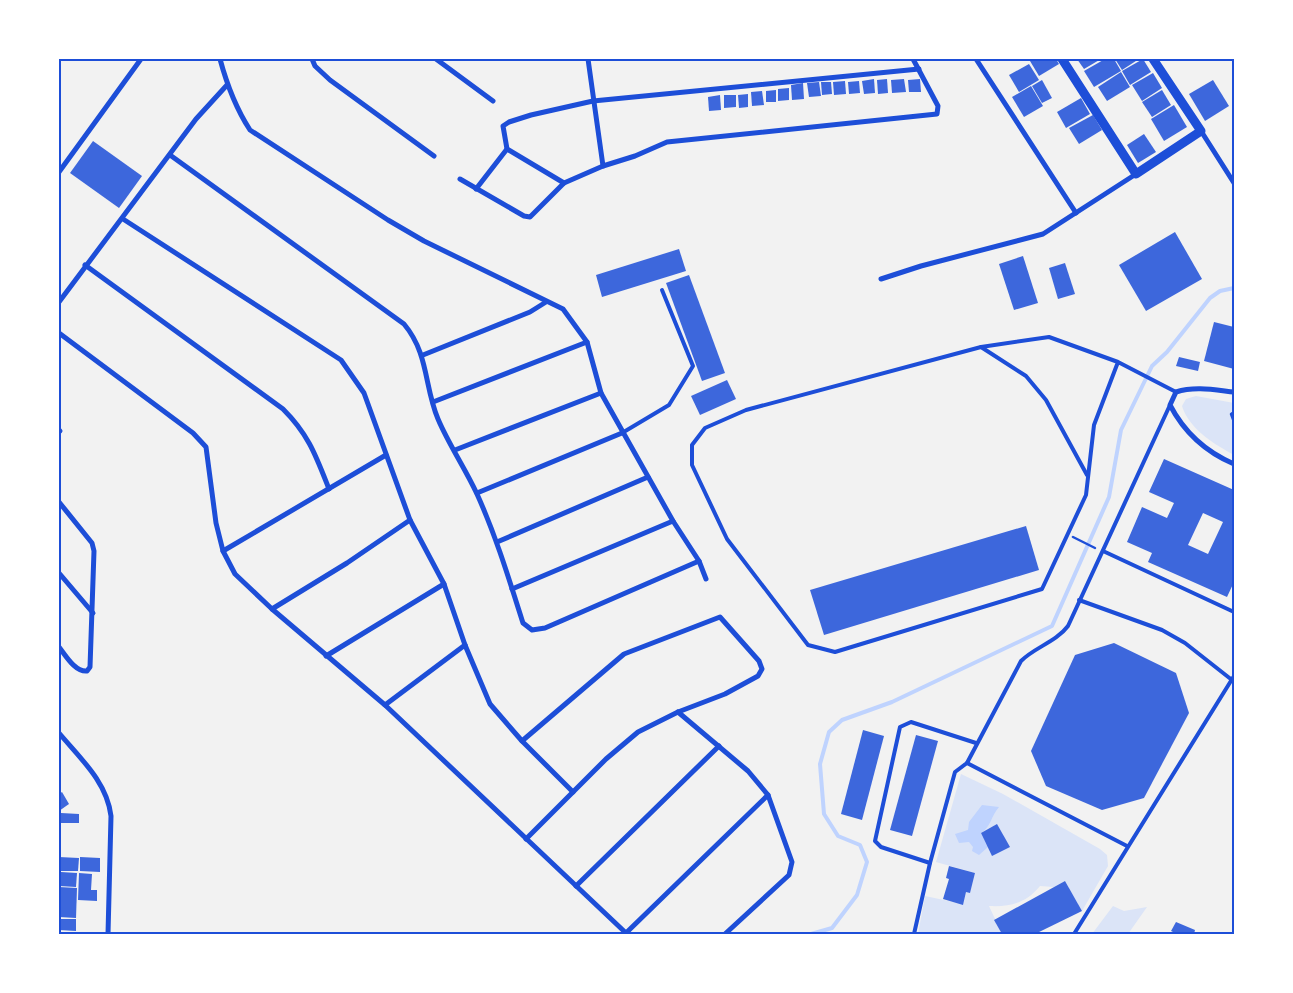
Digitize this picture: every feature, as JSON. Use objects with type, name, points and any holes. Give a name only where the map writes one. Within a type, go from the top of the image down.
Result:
[{"type":"street","points":[[59,172],[142,59]]},
{"type":"street","points":[[220,59],[227,85],[238,112],[250,130],[416,237],[562,310],[587,342],[602,393],[622,434],[699,561],[706,580]]},
{"type":"street","points":[[312,59],[315,66],[330,80],[434,156]]},
{"type":"street","points":[[436,59],[493,101]]},
{"type":"street","points":[[588,59],[602,166]]},
{"type":"street","points":[[460,179],[524,216],[530,217],[564,184],[602,166],[635,156],[667,142],[937,114],[938,106],[912,59]]},
{"type":"street","points":[[976,59],[1076,213]]},
{"type":"street","points":[[1062,59],[1136,174]]},
{"type":"street","points":[[1153,59],[1234,183]]},
{"type":"street","points":[[564,184],[508,149],[504,126],[509,122],[593,101],[919,69]]},
{"type":"street","points":[[59,302],[196,119],[227,85]]},
{"type":"street","points":[[881,279],[921,266],[1043,234],[1201,132]]},
{"type":"street","points":[[476,189],[508,149]]},
{"type":"street","points":[[170,155],[404,324],[415,337],[423,355],[438,419],[477,493],[497,542],[523,623],[532,630],[544,628],[699,561]]},
{"type":"street","points":[[123,219],[341,360],[364,393],[410,520],[444,584],[465,645],[490,704],[522,741],[573,792]]},
{"type":"street","points":[[85,265],[283,409],[301,427],[312,447],[329,490]]},
{"type":"street","points":[[423,355],[530,312],[546,302]]},
{"type":"street","points":[[59,333],[193,433],[206,447],[216,523],[223,551],[235,574],[272,609],[385,705],[627,934],[768,795]]},
{"type":"street","points":[[433,402],[587,342]]},
{"type":"street","points":[[1234,392],[1186,389],[1176,392],[1170,405],[1178,420],[1192,437],[1234,464]]},
{"type":"street","points":[[455,450],[602,393]]},
{"type":"street","points":[[477,493],[622,434]]},
{"type":"street","points":[[223,551],[386,455]]},
{"type":"street","points":[[497,542],[648,477]]},
{"type":"street","points":[[59,502],[92,543],[94,551],[94,613],[90,667],[88,671],[77,668],[59,647]]},
{"type":"street","points":[[272,609],[347,563],[410,520]]},
{"type":"street","points":[[512,589],[673,521]]},
{"type":"street","points":[[59,574],[94,613]]},
{"type":"street","points":[[326,656],[444,584]]},
{"type":"street","points":[[522,741],[624,654],[720,617],[759,661],[762,669],[758,676],[725,694],[678,712],[638,732],[606,759],[526,839]]},
{"type":"street","points":[[385,705],[465,645]]},
{"type":"street","points":[[678,712],[748,770],[768,795],[792,862],[788,876],[725,934]]},
{"type":"street","points":[[59,733],[102,786],[109,800],[111,816],[108,934]]},
{"type":"street","points":[[576,886],[719,746]]},
{"type":"lane","points":[[622,434],[669,405],[693,366],[662,290]]},
{"type":"lane","points":[[1118,362],[1094,425],[1086,496],[1042,589],[835,652],[808,645],[727,539],[692,465],[692,445],[705,428],[746,410],[981,347],[1049,337],[1118,362],[1176,392]]},
{"type":"lane","points":[[981,347],[1026,376],[1046,400],[1087,475]]},
{"type":"lane","points":[[914,934],[930,863],[955,772],[967,763],[1020,661],[1029,653],[1062,634],[1068,626],[1170,405]]},
{"type":"lane","points":[[1103,551],[1234,612]]},
{"type":"lane","points":[[1074,934],[1233,678],[1184,643],[1162,630],[1079,600]]},
{"type":"lane","points":[[930,863],[881,847],[875,841],[900,727],[911,722],[976,743]]},
{"type":"lane","points":[[967,763],[1127,846]]},
{"type":"path","points":[[1234,412],[1231,414],[1234,422]]},
{"type":"path","points":[[1076,538],[1094,547]]},
{"type":"shaded area","points":[[1196,396],[1234,403],[1234,455],[1203,435],[1190,422],[1182,406],[1186,399]]},
{"type":"shaded area","points":[[961,774],[1003,794],[1100,849],[1107,855],[1108,866],[1082,911],[1065,881],[1054,887],[1040,886],[1024,900],[1011,905],[989,906],[1002,934],[918,934],[925,896],[963,904],[966,892],[970,892],[975,873],[936,862]]},
{"type":"shaded area","points":[[1113,906],[1124,911],[1147,907],[1128,934],[1092,934]]},
{"type":"water","points":[[982,805],[999,807],[987,828],[981,833],[988,847],[979,855],[972,851],[973,847],[969,842],[959,843],[955,834],[968,830],[969,822]]},
{"type":"building","points":[[1035,59],[1056,59],[1059,64],[1039,76],[1030,61]]},
{"type":"building","points":[[1077,59],[1101,59],[1084,69]]},
{"type":"building","points":[[1105,59],[1114,59],[1121,71],[1094,87],[1084,71]]},
{"type":"building","points":[[1115,59],[1139,59],[1122,70]]},
{"type":"building","points":[[1143,59],[1151,72],[1130,85],[1122,71]]},
{"type":"building","points":[[1029,64],[1039,80],[1019,92],[1009,75]]},
{"type":"building","points":[[1121,72],[1130,87],[1107,101],[1098,87]]},
{"type":"building","points":[[1153,73],[1162,88],[1142,101],[1132,85]]},
{"type":"building","points":[[874,79],[875,93],[864,94],[862,81]]},
{"type":"building","points":[[887,79],[888,93],[878,94],[877,80]]},
{"type":"building","points":[[904,79],[906,92],[892,93],[891,80]]},
{"type":"building","points":[[920,79],[921,92],[909,92],[908,80]]},
{"type":"building","points":[[1042,80],[1052,98],[1042,103],[1032,86]]},
{"type":"building","points":[[1213,80],[1229,106],[1205,121],[1189,94]]},
{"type":"building","points":[[845,81],[846,94],[834,95],[833,82]]},
{"type":"building","points":[[859,81],[860,93],[849,94],[848,82]]},
{"type":"building","points":[[819,82],[821,96],[809,97],[807,83]]},
{"type":"building","points":[[821,82],[831,82],[832,94],[822,95]]},
{"type":"building","points":[[803,83],[804,99],[792,100],[791,85]]},
{"type":"building","points":[[1031,86],[1043,106],[1024,117],[1012,97]]},
{"type":"building","points":[[789,88],[789,100],[778,101],[778,89]]},
{"type":"building","points":[[776,90],[776,102],[766,102],[766,91]]},
{"type":"building","points":[[1162,90],[1171,105],[1152,117],[1142,102]]},
{"type":"building","points":[[762,91],[764,105],[752,106],[751,92]]},
{"type":"building","points":[[748,94],[748,107],[739,108],[738,95]]},
{"type":"building","points":[[720,95],[721,110],[709,111],[708,97]]},
{"type":"building","points":[[724,95],[736,95],[736,107],[724,108]]},
{"type":"building","points":[[1081,98],[1090,114],[1066,128],[1057,112]]},
{"type":"building","points":[[1174,105],[1187,127],[1164,141],[1151,119]]},
{"type":"building","points":[[1093,115],[1102,130],[1079,144],[1069,128]]},
{"type":"building","points":[[1144,134],[1156,152],[1138,163],[1127,145]]},
{"type":"building","points":[[93,141],[142,176],[119,208],[70,173]]},
{"type":"building","points":[[1175,232],[1202,279],[1146,311],[1119,265]]},
{"type":"building","points":[[679,249],[686,271],[602,297],[596,275]]},
{"type":"building","points":[[1023,256],[1038,303],[1014,310],[999,264]]},
{"type":"building","points":[[1065,263],[1075,294],[1058,299],[1049,268]]},
{"type":"building","points":[[689,275],[725,373],[702,381],[666,283]]},
{"type":"building","points":[[1214,322],[1234,327],[1234,369],[1204,361]]},
{"type":"building","points":[[1179,357],[1200,362],[1198,371],[1176,366]]},
{"type":"building","points":[[727,380],[736,399],[700,415],[691,396]]},
{"type":"building","points":[[1164,459],[1234,490],[1234,582],[1227,597],[1148,562],[1152,553],[1127,542],[1142,507],[1167,518],[1174,503],[1149,492]],"holes":[[[1203,513],[1223,522],[1208,554],[1188,545]]]},
{"type":"building","points":[[1026,526],[1039,570],[824,635],[810,590]]},
{"type":"building","points":[[1114,643],[1176,673],[1189,713],[1144,798],[1102,810],[1046,786],[1031,751],[1075,655]]},
{"type":"building","points":[[863,730],[884,736],[862,820],[841,814]]},
{"type":"building","points":[[916,735],[938,741],[912,836],[890,830]]},
{"type":"building","points":[[62,792],[69,804],[59,811],[59,794]]},
{"type":"building","points":[[61,813],[79,814],[79,823],[60,823]]},
{"type":"building","points":[[997,824],[1010,847],[992,856],[981,833]]},
{"type":"building","points":[[59,857],[79,858],[78,871],[59,871]]},
{"type":"building","points":[[80,857],[100,858],[100,872],[80,871]]},
{"type":"building","points":[[949,866],[975,873],[970,893],[966,892],[963,905],[943,899],[949,879],[946,878]]},
{"type":"building","points":[[61,872],[77,873],[76,887],[59,886]]},
{"type":"building","points":[[79,873],[92,874],[91,890],[97,890],[97,901],[78,900]]},
{"type":"building","points":[[1065,881],[1082,911],[1035,934],[1002,934],[994,920]]},
{"type":"building","points":[[59,887],[77,888],[76,918],[59,917]]},
{"type":"building","points":[[59,919],[76,919],[76,931],[59,930]]},
{"type":"building","points":[[1176,922],[1195,930],[1194,934],[1177,934],[1171,931]]},
{"type":"waterway","points":[[811,934],[832,928],[857,895],[867,862],[860,845],[838,836],[824,814],[820,764],[829,732],[842,720],[892,702],[1052,626],[1109,497],[1121,430],[1152,366],[1167,352],[1210,298],[1220,291],[1234,288]]}]
